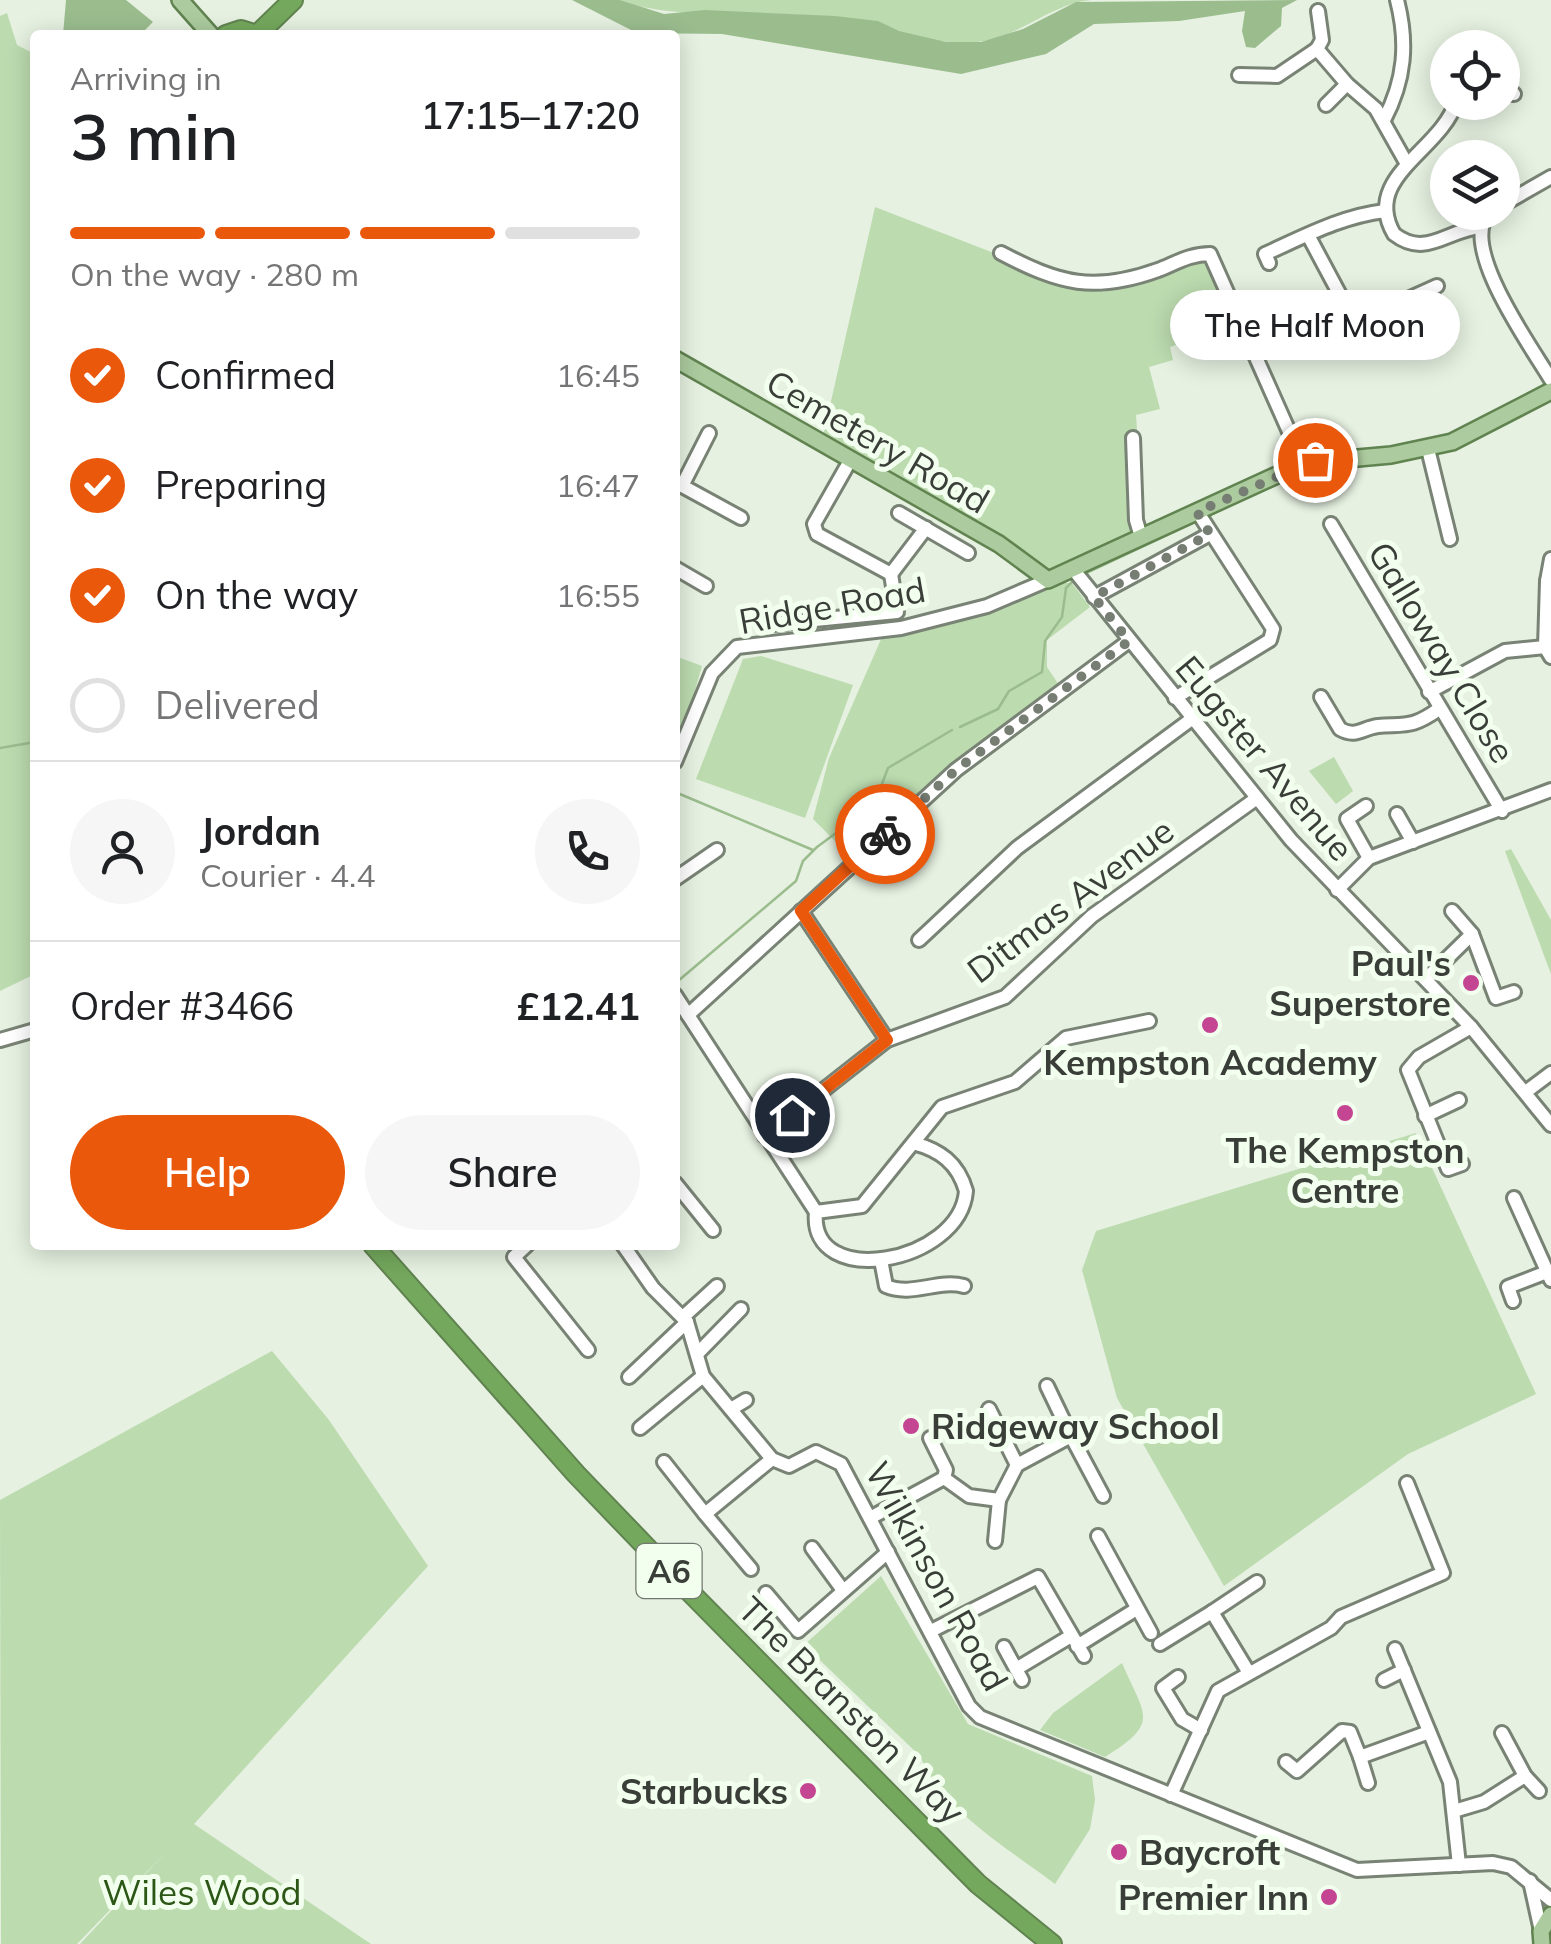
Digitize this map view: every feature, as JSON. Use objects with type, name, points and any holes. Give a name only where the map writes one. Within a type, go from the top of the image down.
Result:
[{"type":"highway","points":[[262,30],[293,0]]},
{"type":"highway","name":"The Branston Way","points":[[378,1250],[576,1474],[978,1884],[1052,1944]]},
{"type":"highway","points":[[978,1884],[1036,1944]]},
{"type":"main road","points":[[180,0],[207,30]]},
{"type":"main road","name":"Cemetery Road","points":[[680,362],[1034,565],[1068,576]]},
{"type":"main road","points":[[1068,576],[1141,537],[1200,516],[1303,463],[1428,449],[1473,434],[1551,391]]},
{"type":"main road","points":[[1540,1939],[1551,1914]]},
{"type":"street","points":[[1384,120],[1403,68],[1402,22],[1397,0]]},
{"type":"street","points":[[1239,76],[1276,76],[1317,50],[1322,40],[1318,11]]},
{"type":"street","points":[[1317,50],[1354,81],[1384,120],[1408,164]]},
{"type":"street","points":[[1326,105],[1354,81]]},
{"type":"street","points":[[1447,120],[1388,188],[1385,211],[1394,234],[1414,245],[1440,242],[1467,230]]},
{"type":"street","points":[[1520,195],[1551,178]]},
{"type":"street","points":[[1268,264],[1266,254],[1308,234],[1348,217],[1385,211]]},
{"type":"street","points":[[1475,230],[1517,332],[1551,380]]},
{"type":"street","points":[[1308,234],[1355,324]]},
{"type":"street","points":[[1001,252],[1086,286],[1124,282],[1195,254],[1210,254],[1303,463]]},
{"type":"street","points":[[1339,331],[1437,286]]},
{"type":"street","points":[[680,482],[709,433]]},
{"type":"street","points":[[1134,438],[1136,520],[1141,537]]},
{"type":"street","points":[[1428,449],[1441,526],[1450,540]]},
{"type":"street","points":[[851,460],[814,524],[816,534],[891,574]]},
{"type":"street","points":[[680,485],[741,518]]},
{"type":"street","points":[[899,513],[968,553]]},
{"type":"street","points":[[1175,698],[1270,640],[1273,630],[1200,516]]},
{"type":"street","name":"Galloway Close","points":[[1331,524],[1438,710],[1502,811]]},
{"type":"street","points":[[773,624],[897,612],[891,574],[926,528]]},
{"type":"street","points":[[1094,597],[1210,534]]},
{"type":"street","points":[[1428,692],[1504,652],[1548,652],[1551,559]]},
{"type":"street","points":[[680,571],[706,586]]},
{"type":"street","name":"Eugster Avenue","points":[[1068,576],[1094,597],[1257,798],[1337,890],[1471,1027],[1551,1125]]},
{"type":"street","name":"Ridge Road","points":[[680,750],[712,674],[737,646],[901,628],[988,606],[1068,576]]},
{"type":"street","points":[[688,1015],[956,770],[1129,641]]},
{"type":"street","points":[[1321,697],[1340,729],[1356,734],[1372,727],[1413,726],[1438,710]]},
{"type":"street","points":[[919,940],[1018,848],[1192,718]]},
{"type":"street","points":[[1337,890],[1370,858],[1551,790]]},
{"type":"street","name":"Ditmas Avenue","points":[[765,1136],[887,1040],[1005,997],[1092,916],[1257,798]]},
{"type":"street","points":[[1366,806],[1347,819],[1370,858]]},
{"type":"street","points":[[1397,814],[1414,842]]},
{"type":"street","points":[[680,876],[717,850]]},
{"type":"street","points":[[801,911],[887,1040]]},
{"type":"street","points":[[1452,911],[1472,934],[1496,998],[1514,992]]},
{"type":"street","points":[[1426,979],[1472,934]]},
{"type":"street","points":[[680,1003],[816,1212],[822,1242],[833,1252],[847,1258],[880,1260],[934,1244],[964,1206],[965,1186],[945,1156],[913,1143]]},
{"type":"street","points":[[816,1212],[862,1206],[942,1107],[1015,1082],[1066,1038],[1149,1021]]},
{"type":"street","points":[[1462,1164],[1448,1169],[1408,1070],[1419,1057],[1471,1027]]},
{"type":"street","points":[[0,1040],[30,1031]]},
{"type":"street","points":[[1527,1091],[1551,1073]]},
{"type":"street","points":[[1425,1116],[1459,1100]]},
{"type":"street","points":[[680,1189],[713,1230]]},
{"type":"street","points":[[1513,1301],[1508,1287],[1549,1276],[1545,1247],[1514,1198]]},
{"type":"street","points":[[507,1250],[588,1350]]},
{"type":"street","points":[[514,1257],[521,1250]]},
{"type":"street","points":[[626,1250],[653,1288],[685,1320],[702,1376],[772,1458],[705,1514]]},
{"type":"street","points":[[880,1260],[886,1286],[895,1290],[951,1282],[964,1286]]},
{"type":"street","points":[[629,1370],[717,1286]]},
{"type":"street","points":[[697,1354],[742,1310]]},
{"type":"street","points":[[640,1428],[702,1376]]},
{"type":"street","points":[[1047,1386],[1103,1496]]},
{"type":"street","points":[[732,1409],[746,1400]]},
{"type":"street","points":[[990,1410],[1017,1465]]},
{"type":"street","points":[[995,1541],[998,1500],[1017,1465],[1071,1436]]},
{"type":"street","points":[[870,1518],[944,1478],[946,1470],[930,1438]]},
{"type":"street","name":"Wilkinson Road","points":[[772,1458],[790,1466],[816,1452],[841,1464],[969,1706],[980,1717],[1357,1870],[1459,1864],[1511,1866],[1551,1900]]},
{"type":"street","points":[[664,1462],[752,1568]]},
{"type":"street","points":[[944,1478],[970,1496],[998,1500]]},
{"type":"street","points":[[1171,1795],[1218,1691],[1331,1628],[1341,1617],[1446,1579],[1407,1483]]},
{"type":"street","points":[[1098,1536],[1155,1639],[1212,1612],[1257,1582]]},
{"type":"street","points":[[812,1548],[842,1589]]},
{"type":"street","points":[[766,1593],[798,1631],[888,1552]]},
{"type":"street","points":[[931,1630],[1038,1577],[1077,1646]]},
{"type":"street","points":[[1004,1647],[1019,1674],[1077,1646],[1136,1610]]},
{"type":"street","points":[[1212,1612],[1250,1673]]},
{"type":"street","points":[[1395,1650],[1450,1782],[1459,1864]]},
{"type":"street","points":[[1384,1680],[1404,1670]]},
{"type":"street","points":[[1178,1677],[1163,1688],[1182,1719],[1201,1730]]},
{"type":"street","points":[[1296,1771],[1342,1730],[1350,1732],[1368,1783]]},
{"type":"street","points":[[1360,1757],[1430,1732]]},
{"type":"street","points":[[1502,1733],[1525,1776],[1539,1791]]},
{"type":"street","points":[[1454,1811],[1484,1802],[1525,1776]]},
{"type":"street","points":[[1529,1878],[1540,1939]]},
{"type":"green space","points":[[620,0],[1091,0],[1062,8],[992,39],[957,42],[917,38],[818,17],[666,11]]},
{"type":"green space","points":[[7,13],[17,45],[30,52],[30,976],[0,991],[0,16]]},
{"type":"green space","points":[[875,207],[1087,289],[1136,286],[1203,259],[1233,325],[1170,347],[1173,360],[1149,367],[1160,409],[1136,415],[1144,531],[1052,570],[822,441]]},
{"type":"green space","points":[[1058,583],[1072,583],[1090,607],[1047,640],[1047,667],[1059,685],[850,856],[813,819],[829,758],[882,637],[987,613]]},
{"type":"green space","points":[[761,656],[853,685],[805,818],[696,779],[743,659]]},
{"type":"green space","points":[[680,658],[702,666],[680,732]]},
{"type":"green space","points":[[1334,757],[1353,791],[1336,804],[1309,771]]},
{"type":"green space","points":[[1511,849],[1551,920],[1551,974],[1505,851]]},
{"type":"green space","points":[[1416,1133],[1536,1394],[1408,1454],[1224,1586],[1117,1398],[1082,1270],[1096,1231]]},
{"type":"green space","name":"Wiles Wood","points":[[272,1351],[329,1420],[428,1566],[194,1824],[371,1944],[80,1944],[167,1851],[77,1944],[1,1944],[0,1500]]},
{"type":"green space","points":[[881,1576],[968,1724],[1092,1776],[1095,1800],[1090,1829],[1055,1884],[961,1812],[920,1756],[804,1645]]},
{"type":"green space","points":[[1122,1663],[1143,1717],[1135,1735],[1123,1745],[1105,1757],[1040,1730],[1053,1713]]},
{"type":"shaded area","points":[[66,0],[126,0],[153,22],[145,30],[63,30]]},
{"type":"shaded area","points":[[572,0],[620,0],[664,14],[705,10],[835,16],[878,21],[899,31],[946,42],[981,42],[1023,29],[1076,2],[1297,0],[1282,8],[1281,26],[1255,48],[1246,47],[1242,31],[1245,11],[1179,21],[1094,24],[1046,54],[961,74],[722,34],[631,30]]},
{"type":"waterway","points":[[1294,424],[1305,448]]},
{"type":"waterway","points":[[1206,516],[1230,505]]},
{"type":"waterway","points":[[1084,574],[1199,520]]},
{"type":"waterway","points":[[960,727],[998,709],[1009,691],[1042,672],[1045,641],[1062,617],[1066,588],[1073,581]]},
{"type":"waterway","points":[[680,979],[796,881],[803,861],[817,847],[874,805],[888,768],[952,730]]},
{"type":"waterway","points":[[0,748],[30,743]]},
{"type":"waterway","points":[[680,794],[813,850]]},
{"type":"way so far","points":[[885,834],[956,770],[1042,702],[1129,641],[1094,597],[1210,534],[1197,512],[1315,460]]},
{"type":"place","name":"The Half Moon","points":[[1315,460]]},
{"type":"place","name":"Paul's Superstore","points":[[1471,983]]},
{"type":"place","name":"Kempston Academy","points":[[1210,1025]]},
{"type":"place","name":"The Kempston Centre","points":[[1345,1113]]},
{"type":"place","name":"Ridgeway School","points":[[911,1426]]},
{"type":"place","name":"Starbucks","points":[[808,1791]]},
{"type":"place","name":"Baycroft","points":[[1119,1852]]},
{"type":"place","name":"Premier Inn","points":[[1329,1897]]},
{"type":"route","points":[[792,1115],[887,1040],[801,911],[885,834]]}]
